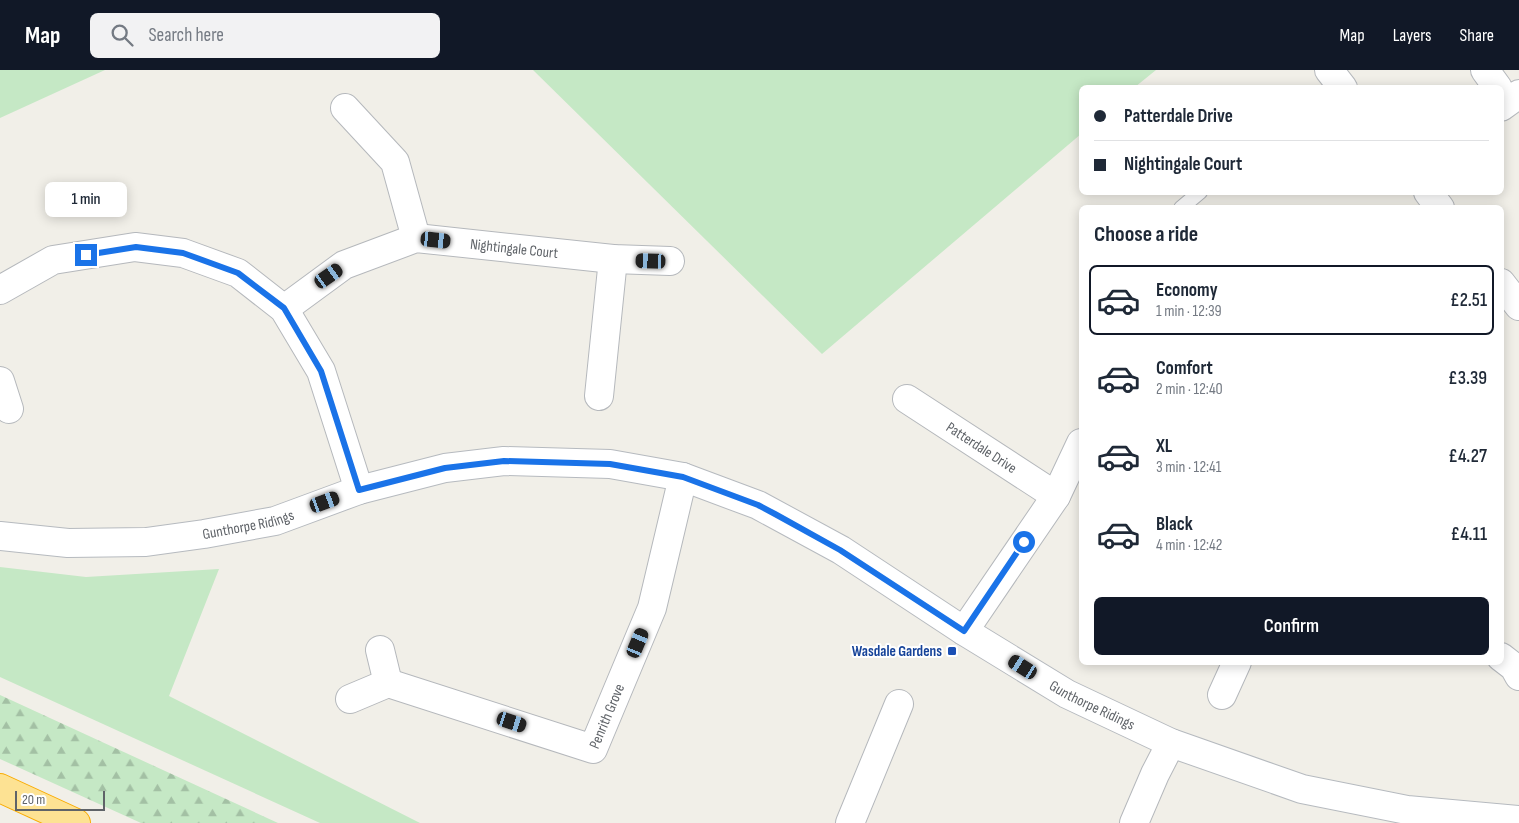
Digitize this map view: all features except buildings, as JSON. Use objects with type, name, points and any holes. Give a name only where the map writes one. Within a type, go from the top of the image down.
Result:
[{"type":"highway","points":[[0,788],[76,823]]},
{"type":"street","points":[[1329,70],[1341,85]]},
{"type":"street","points":[[1485,70],[1497,85]]},
{"type":"street","points":[[345,108],[364,144],[395,162],[416,238]]},
{"type":"street","name":"Nightingale Court","points":[[284,308],[344,266],[416,238],[613,259],[670,261]]},
{"type":"street","points":[[0,290],[53,260],[136,247],[183,253],[238,273],[284,308],[321,371],[359,490]]},
{"type":"street","points":[[599,396],[613,259]]},
{"type":"street","points":[[1504,288],[1519,306]]},
{"type":"street","points":[[0,381],[9,409]]},
{"type":"street","name":"Patterdale Drive","points":[[907,399],[1056,496]]},
{"type":"street","points":[[964,631],[1056,496],[1079,448]]},
{"type":"street","name":"Gunthorpe Ridings","points":[[0,536],[68,543],[146,542],[204,534],[275,521],[359,490],[445,468],[504,461],[610,464],[683,477],[758,505],[783,518],[840,550],[964,631],[1067,694],[1171,743],[1302,789],[1407,810],[1519,820]]},
{"type":"street","name":"Penrith Grove","points":[[388,683],[593,749],[652,608],[683,477]]},
{"type":"street","points":[[350,699],[388,683],[380,650]]},
{"type":"street","points":[[1222,694],[1236,665]]},
{"type":"street","points":[[850,823],[899,704]]},
{"type":"street","points":[[1134,823],[1155,774],[1171,743]]},
{"type":"lane","points":[[1185,205],[1197,195]]},
{"type":"green space","points":[[0,70],[105,70],[0,118]]},
{"type":"green space","points":[[533,70],[1156,70],[1137,85],[1079,85],[1079,136],[822,354]]},
{"type":"green space","points":[[0,567],[86,577],[219,569],[169,696],[420,823],[320,823],[0,677]]},
{"type":"green space","points":[[0,695],[278,823],[141,823],[0,759]]},
{"type":"place","name":"Wasdale Gardens","points":[[952,651]]},
{"type":"route","points":[[86,255],[136,247],[183,253],[238,273],[284,308],[321,371],[359,490],[445,468],[504,461],[610,464],[683,477],[758,505],[775,514],[840,550],[964,631],[1024,542]]}]
